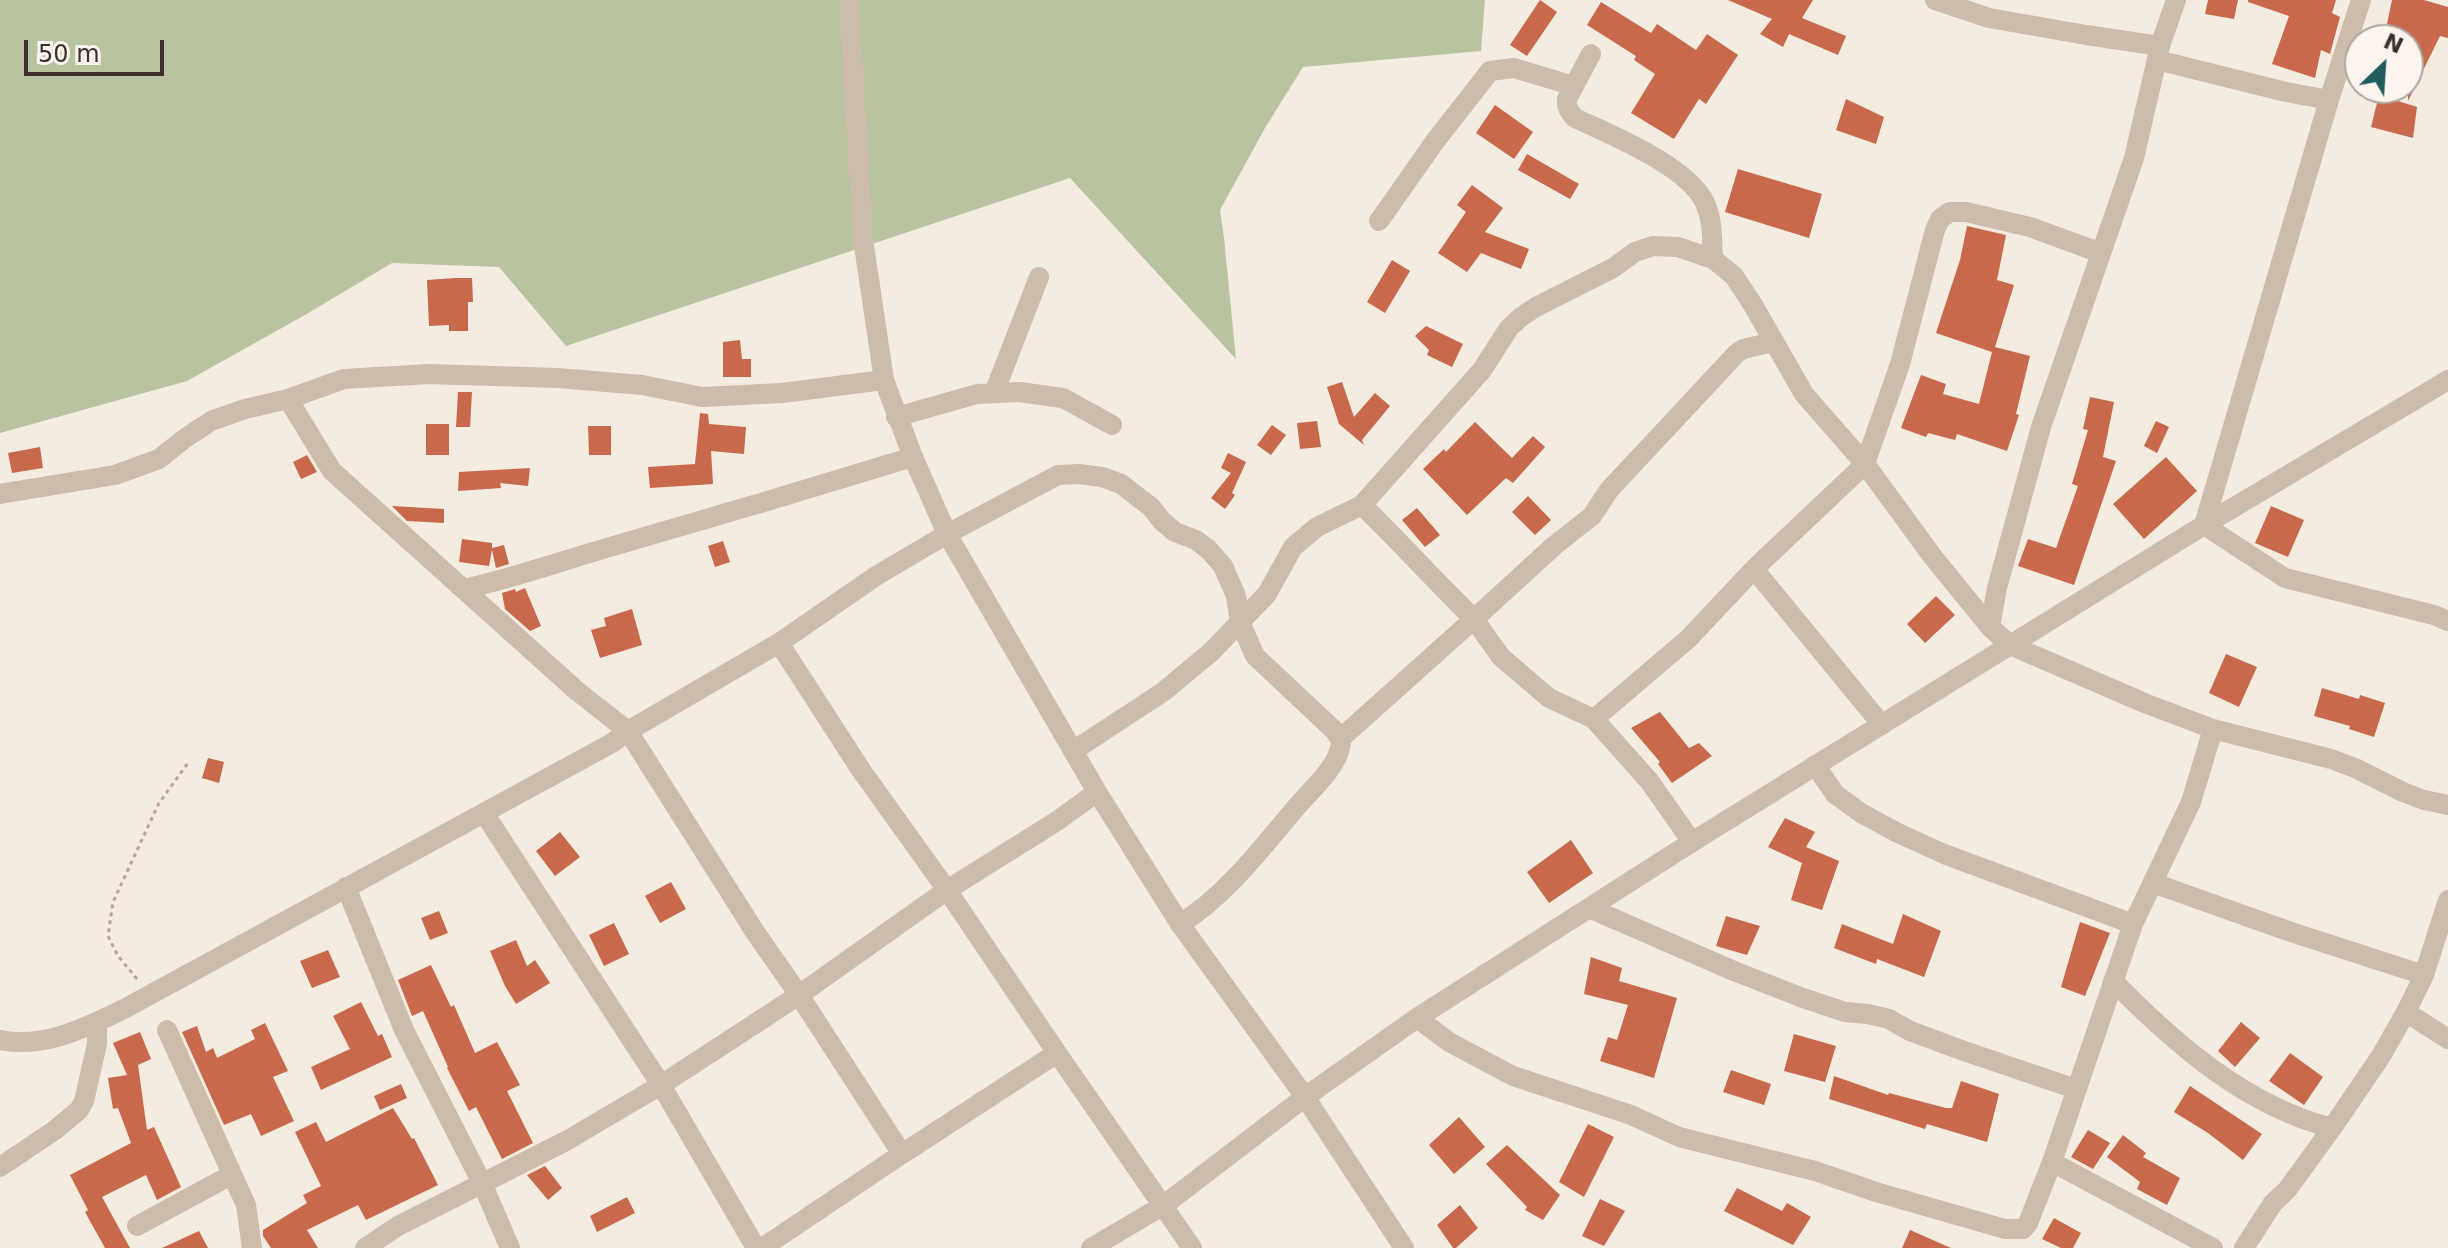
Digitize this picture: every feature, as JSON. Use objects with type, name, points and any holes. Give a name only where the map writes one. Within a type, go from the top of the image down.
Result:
[{"type":"street","points":[[849,0],[863,239],[884,380],[896,417],[947,534],[1097,792],[1180,924],[1305,1097],[1404,1248]]},
{"type":"street","points":[[1935,0],[1989,18],[2086,35],[2159,53],[2286,92],[2329,100]]},
{"type":"street","points":[[1990,627],[2000,574],[2041,427],[2134,158],[2159,53],[2176,0]]},
{"type":"street","points":[[2204,525],[2361,0]]},
{"type":"street","points":[[1591,54],[1567,105],[1575,118],[1670,167],[1692,185],[1704,200],[1712,222],[1713,259]]},
{"type":"street","points":[[1379,221],[1490,71],[1514,68],[1574,86]]},
{"type":"street","points":[[1594,719],[1688,639],[1754,569],[1865,464],[1900,364],[1940,219],[1950,212],[1966,212],[2030,227],[2101,253]]},
{"type":"street","points":[[1073,751],[1163,692],[1211,652],[1267,594],[1293,547],[1330,519],[1362,505],[1482,370],[1509,328],[1521,317],[1613,268],[1635,252],[1653,246],[1678,247],[1713,259],[1734,276],[1804,394],[1865,464],[1933,557],[1990,627],[2010,645],[2213,729],[2331,759],[2424,800],[2448,805]]},
{"type":"street","points":[[994,393],[1039,277]]},
{"type":"street","points":[[1340,739],[1555,545],[1592,516],[1609,490],[1737,353],[1773,342]]},
{"type":"street","points":[[0,494],[115,475],[159,459],[211,421],[344,379],[429,374],[558,378],[642,385],[702,397],[782,393],[884,380]]},
{"type":"street","points":[[1091,1248],[1164,1205],[1305,1097],[1417,1018],[1692,842],[2204,525],[2448,380]]},
{"type":"street","points":[[896,417],[977,394],[1019,392],[1063,398],[1112,425]]},
{"type":"street","points":[[288,399],[332,471],[577,691],[628,731],[755,932],[902,1154]]},
{"type":"street","points":[[464,589],[515,578],[555,563],[757,506],[913,457]]},
{"type":"street","points":[[0,1040],[15,1043],[64,1036],[150,995],[612,743],[779,643],[876,576],[1058,475],[1102,477],[1121,484],[1151,507],[1175,532],[1196,540],[1209,550],[1223,566],[1236,596],[1240,622],[1255,656],[1340,739],[1341,747],[1335,759],[1242,870],[1199,912],[1180,924]]},
{"type":"street","points":[[1362,505],[1474,619],[1501,657],[1549,698],[1594,719],[1650,782],[1692,842]]},
{"type":"street","points":[[2204,525],[2285,578],[2448,621]]},
{"type":"street","points":[[1754,569],[1882,725]]},
{"type":"street","points":[[779,643],[861,770],[1192,1248]]},
{"type":"street","points":[[1417,1018],[1449,1042],[1513,1076],[1631,1115],[1679,1137],[1815,1171],[2005,1229],[2023,1229],[2052,1162],[2133,924],[2191,802],[2213,729]]},
{"type":"street","points":[[1815,765],[1835,794],[1896,832],[1944,854],[2133,924]]},
{"type":"street","points":[[365,1248],[398,1226],[566,1141],[661,1085],[1097,792]]},
{"type":"street","points":[[484,813],[661,1085],[756,1248]]},
{"type":"street","points":[[2153,883],[2424,975]]},
{"type":"street","points":[[346,887],[404,1030],[482,1183],[510,1248]]},
{"type":"street","points":[[2244,1248],[2273,1203],[2287,1190],[2381,1056],[2424,975],[2448,900]]},
{"type":"street","points":[[1589,908],[1803,998],[1845,1012],[1889,1019],[1910,1031],[2076,1089]]},
{"type":"street","points":[[2113,981],[2178,1043],[2247,1091],[2301,1120],[2332,1128]]},
{"type":"street","points":[[2406,1012],[2448,1039]]},
{"type":"street","points":[[0,1167],[79,1110],[84,1101],[97,1044],[97,1022]]},
{"type":"street","points":[[167,1030],[246,1205],[252,1248]]},
{"type":"street","points":[[762,1248],[1057,1053]]},
{"type":"street","points":[[2052,1162],[2213,1248]]},
{"type":"street","points":[[137,1226],[231,1175]]},
{"type":"path","points":[[150,995],[118,956],[108,936],[113,902],[159,803],[188,763]]},
{"type":"green space","points":[[0,0],[1485,0],[1481,51],[1303,67],[1220,210],[1236,359],[1070,178],[566,346],[499,267],[392,263],[187,381],[0,433]]},
{"type":"building","points":[[1540,0],[1557,12],[1527,56],[1510,45]]},
{"type":"building","points":[[1728,0],[1813,0],[1802,18],[1846,36],[1838,55],[1789,34],[1783,47],[1760,34],[1772,19]]},
{"type":"building","points":[[2208,0],[2238,0],[2234,19],[2205,14]]},
{"type":"building","points":[[2248,0],[2336,0],[2332,13],[2340,17],[2330,54],[2321,50],[2315,78],[2272,64],[2289,16]]},
{"type":"building","points":[[2392,0],[2424,0],[2448,7],[2448,38],[2440,36],[2424,68],[2424,24],[2387,24]]},
{"type":"building","points":[[1601,2],[1651,33],[1657,24],[1696,50],[1707,34],[1738,55],[1706,104],[1699,99],[1674,139],[1631,113],[1655,74],[1634,60],[1636,56],[1587,25]]},
{"type":"building","points":[[1846,99],[1884,117],[1876,144],[1836,130]]},
{"type":"building","points":[[2377,104],[2417,107],[2413,138],[2371,127]]},
{"type":"building","points":[[1495,105],[1533,132],[1514,159],[1476,133]]},
{"type":"building","points":[[1527,154],[1579,184],[1570,199],[1518,170]]},
{"type":"building","points":[[1738,169],[1822,194],[1809,238],[1725,212]]},
{"type":"building","points":[[1472,185],[1503,208],[1485,232],[1529,249],[1521,269],[1481,253],[1467,272],[1438,253],[1466,212],[1457,205]]},
{"type":"building","points":[[1967,226],[2006,235],[1997,280],[2014,285],[1995,347],[2030,356],[2016,414],[2019,415],[2007,451],[1957,434],[1955,440],[1928,433],[1926,437],[1901,428],[1921,375],[1946,384],[1943,394],[1979,404],[1992,352],[1936,333],[1960,260]]},
{"type":"building","points":[[1392,260],[1410,271],[1385,313],[1367,302]]},
{"type":"building","points":[[472,278],[473,302],[468,302],[468,331],[449,331],[449,325],[429,326],[427,280]]},
{"type":"building","points":[[1426,326],[1463,344],[1452,367],[1427,355],[1429,350],[1415,336]]},
{"type":"building","points":[[740,340],[742,359],[751,359],[751,377],[723,377],[723,342]]},
{"type":"building","points":[[1342,382],[1354,417],[1375,393],[1390,406],[1362,440],[1364,445],[1339,424],[1327,387]]},
{"type":"building","points":[[458,392],[472,392],[470,427],[456,427]]},
{"type":"building","points":[[2090,397],[2114,402],[2103,457],[2116,461],[2074,585],[2018,566],[2028,539],[2056,548],[2078,486],[2072,484],[2088,430],[2083,429]]},
{"type":"building","points":[[700,413],[708,414],[709,424],[746,427],[744,454],[711,451],[713,484],[650,488],[648,467],[695,464]]},
{"type":"building","points":[[1317,421],[1321,447],[1300,449],[1297,423]]},
{"type":"building","points":[[2156,421],[2169,427],[2157,453],[2144,446]]},
{"type":"building","points":[[1475,422],[1512,458],[1533,436],[1545,447],[1513,483],[1506,478],[1467,515],[1423,469],[1444,449],[1446,452]]},
{"type":"building","points":[[426,424],[449,424],[449,455],[426,455]]},
{"type":"building","points":[[1272,425],[1286,435],[1271,455],[1257,445]]},
{"type":"building","points":[[588,426],[611,426],[611,455],[589,455]]},
{"type":"building","points":[[40,447],[43,468],[12,473],[8,453]]},
{"type":"building","points":[[1228,453],[1246,462],[1232,493],[1235,495],[1225,509],[1211,498],[1231,473],[1221,468]]},
{"type":"building","points":[[307,455],[317,472],[301,479],[293,462]]},
{"type":"building","points":[[2166,457],[2197,491],[2144,539],[2113,504]]},
{"type":"building","points":[[530,468],[528,486],[500,483],[501,488],[458,491],[459,472]]},
{"type":"building","points":[[1528,496],[1551,520],[1535,535],[1512,512]]},
{"type":"building","points":[[392,506],[444,509],[444,523],[407,521]]},
{"type":"building","points":[[2271,506],[2304,520],[2288,557],[2255,543]]},
{"type":"building","points":[[1417,508],[1440,535],[1425,547],[1402,520]]},
{"type":"building","points":[[462,539],[492,543],[492,548],[504,545],[509,564],[496,568],[492,550],[489,566],[459,562]]},
{"type":"building","points":[[723,541],[730,562],[715,567],[708,546]]},
{"type":"building","points":[[525,588],[541,626],[530,631],[505,609],[502,593]]},
{"type":"building","points":[[1936,596],[1955,615],[1925,643],[1907,624]]},
{"type":"building","points":[[632,609],[642,645],[600,658],[591,630],[606,626],[604,618]]},
{"type":"building","points":[[2226,654],[2257,667],[2239,707],[2209,693]]},
{"type":"building","points":[[2322,688],[2385,703],[2374,737],[2349,729],[2350,726],[2314,716]]},
{"type":"building","points":[[1660,712],[1689,748],[1699,743],[1712,756],[1672,783],[1658,764],[1660,762],[1631,728]]},
{"type":"building","points":[[208,758],[224,762],[219,783],[202,778]]},
{"type":"building","points":[[1785,818],[1815,832],[1806,847],[1839,861],[1822,910],[1791,900],[1802,863],[1768,847]]},
{"type":"building","points":[[560,832],[580,857],[555,876],[536,851]]},
{"type":"building","points":[[1571,840],[1593,873],[1549,903],[1527,872]]},
{"type":"building","points":[[671,882],[686,909],[660,923],[645,896]]},
{"type":"building","points":[[439,911],[448,933],[430,940],[421,918]]},
{"type":"building","points":[[1903,914],[1941,931],[1924,977],[1877,959],[1876,964],[1834,948],[1842,924],[1893,944]]},
{"type":"building","points":[[1726,916],[1760,926],[1747,955],[1716,946]]},
{"type":"building","points":[[2080,922],[2110,933],[2085,996],[2061,987]]},
{"type":"building","points":[[614,923],[629,954],[604,966],[589,935]]},
{"type":"building","points":[[516,940],[527,966],[535,960],[550,983],[516,1004],[490,951]]},
{"type":"building","points":[[328,950],[340,977],[312,988],[300,961]]},
{"type":"building","points":[[1591,957],[1622,968],[1619,981],[1677,998],[1654,1078],[1600,1061],[1608,1037],[1617,1040],[1628,1005],[1584,994]]},
{"type":"building","points":[[431,965],[451,1007],[454,1005],[475,1053],[497,1042],[520,1085],[507,1091],[533,1143],[502,1159],[476,1107],[469,1111],[423,1011],[412,1016],[398,980]]},
{"type":"building","points":[[361,1002],[378,1036],[382,1034],[392,1057],[321,1090],[311,1067],[350,1049],[333,1016]]},
{"type":"building","points":[[2241,1022],[2260,1038],[2235,1067],[2218,1051]]},
{"type":"building","points":[[265,1023],[288,1071],[273,1077],[294,1121],[261,1136],[251,1114],[224,1125],[182,1032],[197,1026],[206,1052],[213,1048],[217,1058],[255,1039],[251,1030]]},
{"type":"building","points":[[140,1032],[151,1059],[138,1065],[147,1130],[154,1127],[181,1187],[157,1200],[146,1175],[102,1197],[130,1248],[105,1248],[85,1212],[88,1210],[70,1175],[131,1143],[118,1108],[113,1109],[108,1078],[127,1075],[113,1043]]},
{"type":"building","points":[[1794,1034],[1836,1046],[1825,1082],[1784,1071]]},
{"type":"building","points":[[2290,1053],[2323,1077],[2304,1105],[2269,1081]]},
{"type":"building","points":[[1731,1070],[1771,1084],[1764,1105],[1723,1092]]},
{"type":"building","points":[[1834,1076],[1888,1095],[1946,1108],[1952,1108],[1961,1081],[1999,1094],[1987,1142],[1927,1124],[1925,1129],[1829,1099]]},
{"type":"building","points":[[401,1084],[407,1098],[380,1110],[374,1096]]},
{"type":"building","points":[[2190,1086],[2262,1134],[2243,1160],[2174,1112]]},
{"type":"building","points":[[393,1108],[414,1138],[438,1185],[366,1220],[358,1205],[307,1230],[318,1248],[271,1248],[263,1236],[263,1230],[307,1203],[303,1195],[321,1186],[295,1132],[316,1122],[326,1142]]},
{"type":"building","points":[[1459,1117],[1485,1147],[1454,1174],[1429,1145]]},
{"type":"building","points":[[1588,1124],[1614,1137],[1584,1197],[1559,1182]]},
{"type":"building","points":[[2088,1130],[2110,1143],[2093,1169],[2071,1157]]},
{"type":"building","points":[[2123,1135],[2146,1153],[2143,1157],[2180,1178],[2167,1205],[2137,1189],[2140,1182],[2107,1157]]},
{"type":"building","points":[[1507,1145],[1560,1195],[1543,1220],[1525,1210],[1527,1207],[1486,1164]]},
{"type":"building","points":[[545,1166],[562,1188],[548,1200],[527,1175]]},
{"type":"building","points":[[1737,1188],[1782,1211],[1787,1203],[1811,1217],[1793,1245],[1724,1211]]},
{"type":"building","points":[[627,1197],[635,1213],[597,1232],[590,1216]]},
{"type":"building","points":[[1600,1199],[1625,1211],[1604,1246],[1582,1236]]},
{"type":"building","points":[[1460,1205],[1478,1228],[1453,1248],[1437,1225]]},
{"type":"building","points":[[2054,1218],[2081,1233],[2073,1248],[2061,1248],[2042,1239]]},
{"type":"building","points":[[1910,1230],[1951,1248],[1902,1248]]},
{"type":"building","points":[[199,1231],[208,1248],[162,1248]]}]
